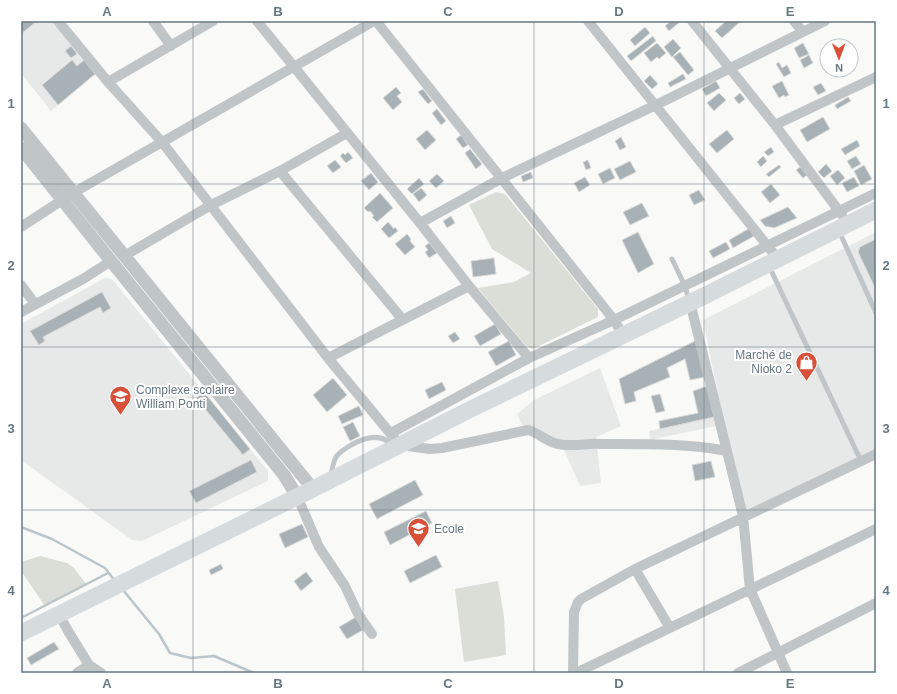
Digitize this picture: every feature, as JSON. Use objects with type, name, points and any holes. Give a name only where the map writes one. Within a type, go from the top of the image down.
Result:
[{"type":"highway","points":[[21,633],[313,489],[395,442],[623,335],[773,262],[841,221],[876,210]]},
{"type":"street","points":[[58,21],[108,82],[162,142],[328,358],[395,442],[430,449],[442,448],[528,430],[557,444],[566,445],[686,445],[728,451]]},
{"type":"street","points":[[153,21],[171,46]]},
{"type":"street","points":[[108,82],[213,21]]},
{"type":"street","points":[[257,21],[420,222],[469,286],[529,358]]},
{"type":"street","points":[[21,227],[68,196],[375,21],[502,178],[614,320],[623,335]]},
{"type":"street","points":[[588,21],[768,245],[773,262]]},
{"type":"street","points":[[692,21],[775,125],[841,221]]},
{"type":"street","points":[[794,21],[803,32]]},
{"type":"street","points":[[420,222],[502,178],[656,105],[825,21]]},
{"type":"street","points":[[775,125],[876,77]]},
{"type":"street","points":[[21,128],[111,261],[284,475],[297,496],[345,586],[358,614],[372,634]]},
{"type":"street","points":[[124,256],[211,205],[280,171],[347,133]]},
{"type":"street","points":[[21,148],[124,256],[313,489]]},
{"type":"street","points":[[280,171],[403,320]]},
{"type":"street","points":[[395,442],[529,358],[614,320],[768,245],[841,221],[876,193]]},
{"type":"street","points":[[21,312],[83,279],[111,261]]},
{"type":"street","points":[[21,285],[35,304]]},
{"type":"street","points":[[328,358],[469,286]]},
{"type":"street","points":[[690,302],[743,516],[750,589],[787,673]]},
{"type":"street","points":[[573,673],[574,612],[578,602],[634,569],[876,454]]},
{"type":"street","points":[[576,673],[876,529]]},
{"type":"street","points":[[634,569],[670,628]]},
{"type":"street","points":[[738,673],[876,603]]},
{"type":"street","points":[[59,614],[89,665],[101,673]]},
{"type":"street","points":[[77,673],[89,665]]},
{"type":"lane","points":[[841,221],[876,313]]},
{"type":"lane","points":[[672,259],[685,286],[690,302]]},
{"type":"lane","points":[[773,262],[861,461]]},
{"type":"shaded area","points":[[21,21],[52,21],[95,74],[51,111],[21,73]]},
{"type":"shaded area","points":[[496,192],[505,194],[598,309],[598,317],[533,349],[526,346],[478,288],[514,282],[531,273],[492,249],[469,205]]},
{"type":"shaded area","points":[[876,232],[876,453],[743,519],[703,320]]},
{"type":"shaded area","points":[[105,278],[112,279],[268,471],[268,481],[142,541],[132,540],[21,460],[21,324]]},
{"type":"shaded area","points":[[600,368],[621,426],[596,437],[601,483],[580,486],[560,441],[546,439],[521,424],[517,414],[534,400]]},
{"type":"shaded area","points":[[714,417],[716,426],[650,440],[649,431]]},
{"type":"shaded area","points":[[40,556],[67,563],[74,568],[87,585],[45,606],[21,571],[21,562]]},
{"type":"shaded area","points":[[498,581],[504,617],[506,655],[464,662],[455,589]]},
{"type":"building","points":[[21,21],[37,21],[21,34]]},
{"type":"building","points":[[671,21],[681,21],[669,31],[665,26]]},
{"type":"building","points":[[726,21],[741,21],[722,38],[715,31]]},
{"type":"building","points":[[645,27],[650,33],[635,46],[630,40]]},
{"type":"building","points":[[653,36],[656,41],[631,61],[627,56]]},
{"type":"building","points":[[673,39],[681,48],[672,57],[664,47]]},
{"type":"building","points":[[657,43],[666,53],[659,59],[657,57],[651,62],[644,53]]},
{"type":"building","points":[[803,43],[809,54],[799,58],[794,48]]},
{"type":"building","points":[[71,46],[77,54],[71,58],[65,51]]},
{"type":"building","points":[[680,52],[694,70],[688,75],[673,57]]},
{"type":"building","points":[[809,55],[813,63],[804,68],[800,60]]},
{"type":"building","points":[[72,60],[77,66],[84,60],[95,74],[58,105],[42,85]]},
{"type":"building","points":[[779,62],[782,68],[787,65],[791,73],[784,77],[776,64]]},
{"type":"building","points":[[683,74],[686,79],[670,87],[668,83]]},
{"type":"building","points":[[650,75],[658,84],[652,89],[644,81]]},
{"type":"building","points":[[716,81],[720,88],[706,96],[702,89]]},
{"type":"building","points":[[782,81],[789,95],[785,97],[784,95],[779,98],[772,86]]},
{"type":"building","points":[[821,83],[826,91],[818,95],[813,87]]},
{"type":"building","points":[[396,87],[401,93],[397,96],[402,102],[393,110],[383,98]]},
{"type":"building","points":[[423,89],[432,101],[428,104],[418,92]]},
{"type":"building","points":[[719,93],[726,100],[714,111],[707,103]]},
{"type":"building","points":[[740,93],[745,99],[739,104],[734,98]]},
{"type":"building","points":[[848,97],[851,101],[837,109],[835,105]]},
{"type":"building","points":[[437,109],[446,121],[441,125],[432,113]]},
{"type":"building","points":[[823,117],[830,129],[807,142],[800,130]]},
{"type":"building","points":[[427,130],[436,140],[425,150],[416,139]]},
{"type":"building","points":[[727,130],[734,139],[717,153],[709,144]]},
{"type":"building","points":[[461,135],[468,145],[463,148],[456,139]]},
{"type":"building","points":[[621,137],[626,147],[620,150],[615,141]]},
{"type":"building","points":[[857,140],[860,146],[845,155],[841,149]]},
{"type":"building","points":[[771,147],[774,152],[768,156],[764,152]]},
{"type":"building","points":[[470,149],[482,164],[476,169],[465,153]]},
{"type":"building","points":[[348,152],[353,158],[346,163],[340,156],[343,153],[345,155]]},
{"type":"building","points":[[763,156],[767,161],[761,167],[757,162]]},
{"type":"building","points":[[856,156],[861,164],[852,169],[847,161]]},
{"type":"building","points":[[335,160],[341,167],[333,173],[327,166]]},
{"type":"building","points":[[588,160],[591,168],[586,170],[583,162]]},
{"type":"building","points":[[630,161],[636,172],[620,180],[614,169]]},
{"type":"building","points":[[826,164],[832,171],[824,178],[818,172]]},
{"type":"building","points":[[779,165],[781,167],[769,177],[766,174]]},
{"type":"building","points":[[864,165],[872,179],[861,185],[854,171]]},
{"type":"building","points":[[800,167],[807,175],[803,178],[796,170]]},
{"type":"building","points":[[610,168],[615,178],[603,184],[598,174]]},
{"type":"building","points":[[838,170],[845,178],[837,185],[830,176]]},
{"type":"building","points":[[531,172],[533,178],[523,182],[521,176]]},
{"type":"building","points":[[371,173],[378,182],[369,190],[361,181]]},
{"type":"building","points":[[437,174],[444,181],[436,188],[429,181]]},
{"type":"building","points":[[585,177],[590,185],[579,192],[574,183]]},
{"type":"building","points":[[854,177],[859,186],[847,192],[842,183]]},
{"type":"building","points":[[419,178],[424,184],[412,194],[407,189]]},
{"type":"building","points":[[771,184],[780,195],[770,203],[761,192]]},
{"type":"building","points":[[421,188],[427,195],[419,202],[413,194]]},
{"type":"building","points":[[699,190],[705,200],[694,205],[689,195]]},
{"type":"building","points":[[380,193],[393,208],[377,222],[372,217],[374,216],[370,211],[368,212],[364,208]]},
{"type":"building","points":[[642,203],[649,216],[630,225],[623,212]]},
{"type":"building","points":[[788,207],[797,218],[774,228],[765,226],[760,220]]},
{"type":"building","points":[[451,216],[455,223],[447,228],[443,221]]},
{"type":"building","points":[[388,222],[398,231],[389,238],[381,229]]},
{"type":"building","points":[[750,228],[754,236],[733,248],[729,240]]},
{"type":"building","points":[[638,232],[654,264],[638,273],[622,240]]},
{"type":"building","points":[[407,234],[415,247],[405,255],[395,244]]},
{"type":"building","points":[[876,239],[876,290],[858,252],[860,247]]},
{"type":"building","points":[[726,242],[730,249],[713,258],[709,251]]},
{"type":"building","points":[[429,243],[437,253],[429,258],[425,252],[428,250],[425,246]]},
{"type":"building","points":[[494,258],[496,274],[473,277],[471,261]]},
{"type":"building","points":[[102,292],[111,308],[103,313],[100,307],[43,337],[45,341],[39,345],[30,331]]},
{"type":"building","points":[[495,324],[501,334],[480,346],[474,336]]},
{"type":"building","points":[[455,332],[460,339],[453,343],[448,336]]},
{"type":"building","points":[[509,341],[516,355],[496,366],[488,352]]},
{"type":"building","points":[[695,341],[705,377],[690,380],[685,359],[667,368],[670,377],[634,392],[636,401],[625,404],[619,379]]},
{"type":"building","points":[[333,378],[347,395],[327,412],[313,395]]},
{"type":"building","points":[[442,382],[446,390],[429,399],[425,390]]},
{"type":"building","points":[[707,386],[714,417],[660,429],[659,421],[698,413],[693,391]]},
{"type":"building","points":[[204,392],[250,449],[243,455],[196,398]]},
{"type":"building","points":[[660,394],[665,411],[656,413],[651,396]]},
{"type":"building","points":[[359,406],[363,415],[342,424],[338,416]]},
{"type":"building","points":[[353,422],[360,436],[350,441],[343,427]]},
{"type":"building","points":[[251,460],[257,472],[196,503],[189,491]]},
{"type":"building","points":[[711,461],[715,477],[695,481],[692,465]]},
{"type":"building","points":[[415,480],[423,495],[377,519],[369,504]]},
{"type":"building","points":[[426,511],[432,523],[390,545],[384,532]]},
{"type":"building","points":[[302,524],[308,537],[285,548],[279,534]]},
{"type":"building","points":[[436,555],[442,567],[410,583],[404,571]]},
{"type":"building","points":[[221,564],[223,569],[211,575],[209,570]]},
{"type":"building","points":[[306,572],[313,581],[301,591],[294,581]]},
{"type":"building","points":[[356,617],[363,630],[347,639],[339,627]]},
{"type":"building","points":[[54,642],[59,649],[31,665],[27,658]]},
{"type":"waterway","points":[[21,527],[52,539],[105,568],[115,581]]},
{"type":"waterway","points":[[21,618],[108,573]]},
{"type":"waterway","points":[[123,590],[159,634],[170,653],[191,658],[214,656],[254,673]]},
{"type":"place","name":"Marché de Nioko 2","points":[[807,382]]},
{"type":"place","name":"Complexe scolaire William Ponti","points":[[120,416]]},
{"type":"place","name":"Ecole","points":[[419,548]]}]
